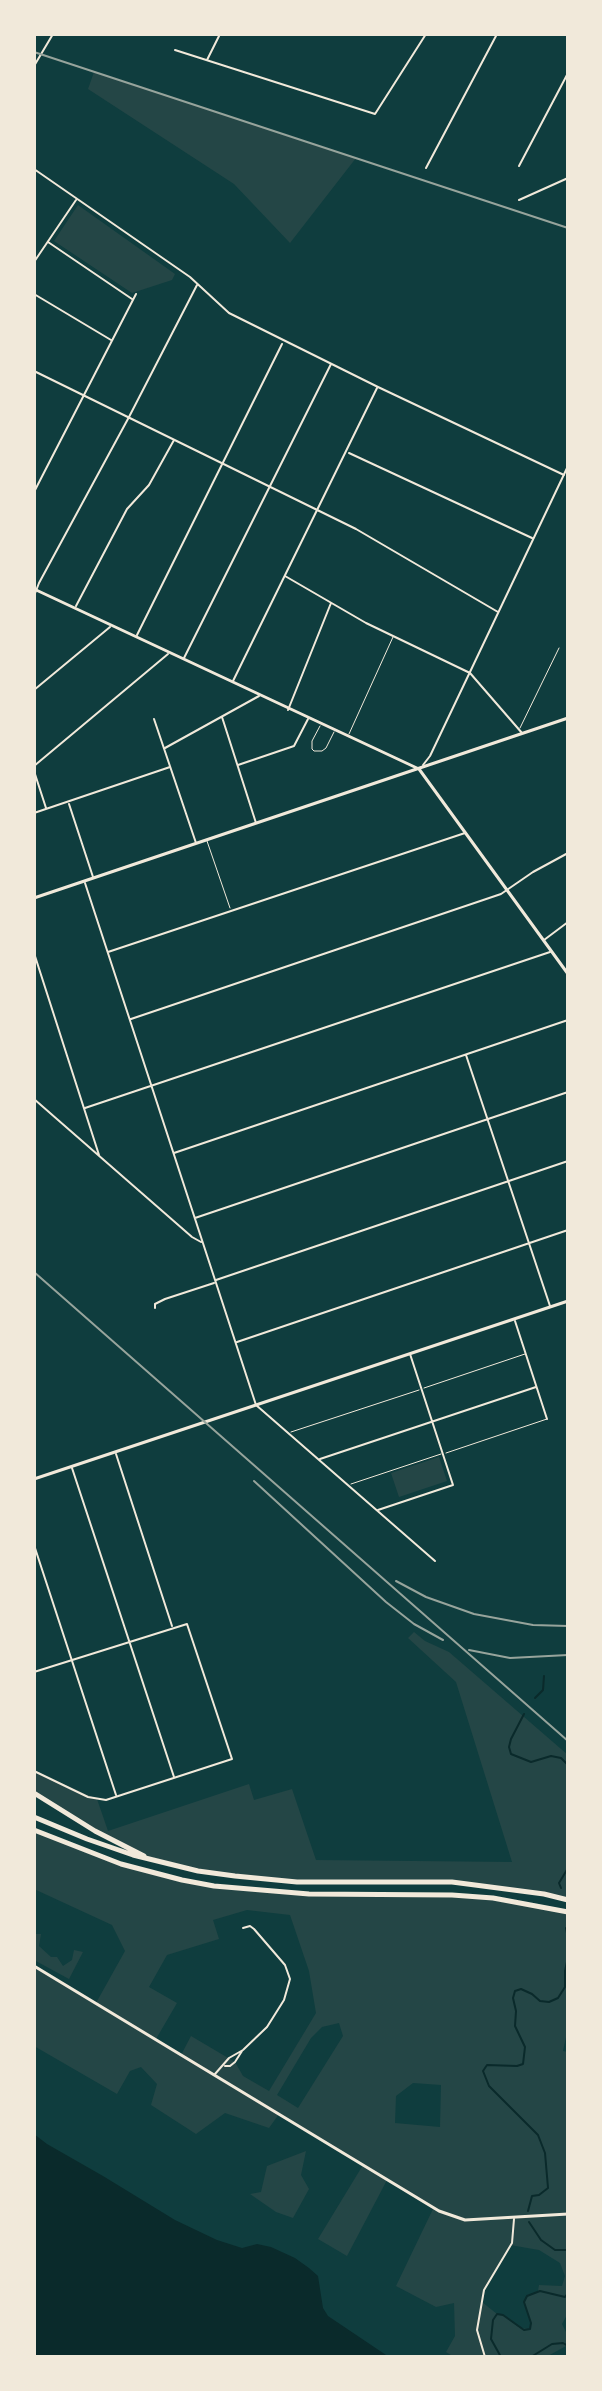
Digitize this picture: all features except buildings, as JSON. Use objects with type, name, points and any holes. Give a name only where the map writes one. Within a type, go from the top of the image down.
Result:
[{"type":"highway","points":[[34,1793],[95,1831],[156,1861]]},
{"type":"highway","points":[[34,1817],[87,1839],[198,1871],[297,1882],[452,1882],[568,1900]]},
{"type":"highway","points":[[34,1830],[121,1864],[214,1886],[309,1894],[493,1898],[568,1912]]},
{"type":"street","points":[[34,66],[53,34]]},
{"type":"street","points":[[207,61],[220,34]]},
{"type":"street","points":[[175,50],[375,114],[426,34]]},
{"type":"street","points":[[426,168],[497,34]]},
{"type":"street","points":[[519,166],[568,73]]},
{"type":"street","points":[[34,170],[198,284],[229,313],[564,475]]},
{"type":"street","points":[[519,200],[568,178]]},
{"type":"street","points":[[34,262],[77,199]]},
{"type":"street","points":[[48,242],[133,300]]},
{"type":"street","points":[[34,596],[198,284]]},
{"type":"street","points":[[34,294],[112,341]]},
{"type":"street","points":[[34,492],[136,294]]},
{"type":"street","points":[[137,636],[283,341]]},
{"type":"street","points":[[184,659],[331,364]]},
{"type":"street","points":[[34,371],[318,510],[498,612]]},
{"type":"street","points":[[232,682],[378,387]]},
{"type":"street","points":[[76,607],[127,509],[149,485],[175,439]]},
{"type":"street","points":[[347,452],[533,539]]},
{"type":"street","points":[[419,769],[430,756],[568,466]]},
{"type":"street","points":[[285,576],[393,637],[470,673],[522,734]]},
{"type":"street","points":[[36,590],[419,769],[567,972]]},
{"type":"street","points":[[288,710],[332,602]]},
{"type":"street","points":[[34,690],[113,625]]},
{"type":"street","points":[[34,766],[171,652]]},
{"type":"street","points":[[164,749],[259,696]]},
{"type":"street","points":[[222,717],[256,824]]},
{"type":"street","points":[[237,765],[294,746],[309,718]]},
{"type":"street","points":[[34,898],[568,718]]},
{"type":"street","points":[[154,719],[197,844]]},
{"type":"street","points":[[34,813],[170,767]]},
{"type":"street","points":[[34,771],[47,809]]},
{"type":"street","points":[[68,802],[93,878]]},
{"type":"street","points":[[107,952],[465,833]]},
{"type":"street","points":[[129,1019],[501,894],[568,853]]},
{"type":"street","points":[[84,882],[256,1405],[435,1561]]},
{"type":"street","points":[[543,940],[568,922]]},
{"type":"street","points":[[85,1108],[551,952]]},
{"type":"street","points":[[34,953],[100,1156]]},
{"type":"street","points":[[173,1153],[568,1020]]},
{"type":"street","points":[[466,1055],[551,1307]]},
{"type":"street","points":[[194,1218],[568,1092]]},
{"type":"street","points":[[34,1099],[202,1243]]},
{"type":"street","points":[[155,1308],[155,1304],[165,1299],[568,1161]]},
{"type":"street","points":[[236,1343],[568,1230]]},
{"type":"street","points":[[34,1479],[568,1301]]},
{"type":"street","points":[[514,1318],[547,1419]]},
{"type":"street","points":[[377,1510],[453,1485],[410,1354]]},
{"type":"street","points":[[319,1460],[536,1387]]},
{"type":"street","points":[[115,1452],[173,1628]]},
{"type":"street","points":[[71,1467],[174,1778]]},
{"type":"street","points":[[34,1545],[117,1796]]},
{"type":"street","points":[[34,1672],[189,1625],[232,1759],[106,1800],[88,1797],[34,1771]]},
{"type":"street","points":[[225,2066],[235,2062],[275,2016],[290,1979],[285,1965],[254,1929],[250,1926],[243,1928]]},
{"type":"street","points":[[34,1966],[439,2211],[465,2220],[568,2214]]},
{"type":"street","points":[[215,2075],[226,2061],[243,2050]]},
{"type":"street","points":[[485,2357],[477,2330],[484,2290],[512,2243],[514,2218]]},
{"type":"lane","points":[[348,736],[393,637]]},
{"type":"lane","points":[[520,728],[559,648]]},
{"type":"lane","points":[[321,724],[312,741],[314,751],[326,748],[334,730]]},
{"type":"lane","points":[[207,840],[230,911]]},
{"type":"lane","points":[[288,1433],[526,1354]]},
{"type":"lane","points":[[348,1485],[547,1419]]},
{"type":"shaded area","points":[[94,72],[356,158],[290,243],[234,184],[88,89]]},
{"type":"shaded area","points":[[78,205],[175,274],[172,280],[132,293],[54,241]]},
{"type":"shaded area","points":[[439,1457],[447,1481],[399,1497],[391,1473]]},
{"type":"shaded area","points":[[414,1632],[449,1652],[568,1755],[568,1900],[481,1885],[297,1882],[235,1876],[156,1861],[95,1831],[34,1793],[34,1771],[97,1799],[108,1831],[249,1784],[254,1800],[292,1789],[316,1860],[512,1862],[456,1682],[408,1638]]},
{"type":"shaded area","points":[[34,1830],[83,1851],[182,1880],[274,1892],[420,1893],[493,1898],[568,1912],[568,2028],[563,2051],[568,2052],[568,2313],[562,2324],[568,2336],[568,2345],[546,2357],[454,2357],[446,2352],[455,2336],[454,2303],[436,2307],[396,2286],[433,2209],[387,2180],[347,2256],[318,2239],[363,2165],[279,2114],[269,2128],[225,2113],[196,2134],[151,2105],[157,2084],[141,2067],[130,2071],[117,2094],[34,2046],[34,1966],[96,2003],[125,1951],[112,1925],[34,1889]],"holes":[[[247,1910],[290,1915],[309,1971],[316,2013],[269,2091],[243,2076],[235,2062],[191,2036],[181,2055],[156,2039],[177,2003],[149,1987],[167,1955],[219,1939],[213,1920]],[[339,2023],[343,2036],[298,2108],[277,2095],[311,2038],[322,2027]],[[413,2083],[441,2085],[440,2127],[395,2123],[396,2096]],[[510,2245],[539,2250],[560,2263],[565,2276],[562,2286],[539,2285],[538,2291],[527,2296],[524,2302],[530,2329],[520,2328],[482,2302],[484,2290]]]},
{"type":"shaded area","points":[[34,1934],[41,1934],[39,1946],[51,1957],[57,1957],[63,1966],[72,1960],[74,1950],[83,1952],[69,1979],[34,1960]]},
{"type":"shaded area","points":[[34,2134],[175,2220],[217,2240],[242,2248],[257,2244],[271,2247],[295,2258],[318,2276],[323,2308],[328,2316],[389,2357],[34,2357]]},
{"type":"shaded area","points":[[306,2151],[301,2175],[309,2189],[293,2218],[276,2212],[250,2194],[261,2192],[267,2166]]},
{"type":"waterway","points":[[535,1698],[543,1690],[544,1676]]},
{"type":"waterway","points":[[524,1714],[511,1739],[511,1754],[531,1762],[551,1756],[561,1758],[568,1769]]},
{"type":"waterway","points":[[561,1888],[559,1883],[568,1868]]},
{"type":"waterway","points":[[566,1928],[568,1938]]},
{"type":"waterway","points":[[528,2211],[532,2196],[548,2188],[545,2153],[538,2135],[489,2086],[483,2071],[487,2065],[523,2064],[525,2047],[515,2026],[515,1991],[521,1989],[540,2001],[549,2002],[558,1998],[565,1987],[568,1957]]},
{"type":"waterway","points":[[529,2222],[541,2240],[555,2250],[568,2250]]},
{"type":"waterway","points":[[501,2357],[491,2339],[493,2320],[497,2314],[524,2330],[530,2329],[524,2302],[527,2296],[540,2291],[565,2297],[568,2293]]},
{"type":"waterway","points":[[531,2357],[552,2344],[568,2346]]},
{"type":"railway","points":[[34,52],[568,228]]},
{"type":"railway","points":[[34,1272],[568,1741]]},
{"type":"railway","points":[[254,1481],[386,1602],[414,1624],[443,1640]]},
{"type":"railway","points":[[396,1581],[426,1597],[474,1614],[533,1625],[568,1626]]},
{"type":"railway","points":[[469,1650],[510,1658],[568,1655]]}]
